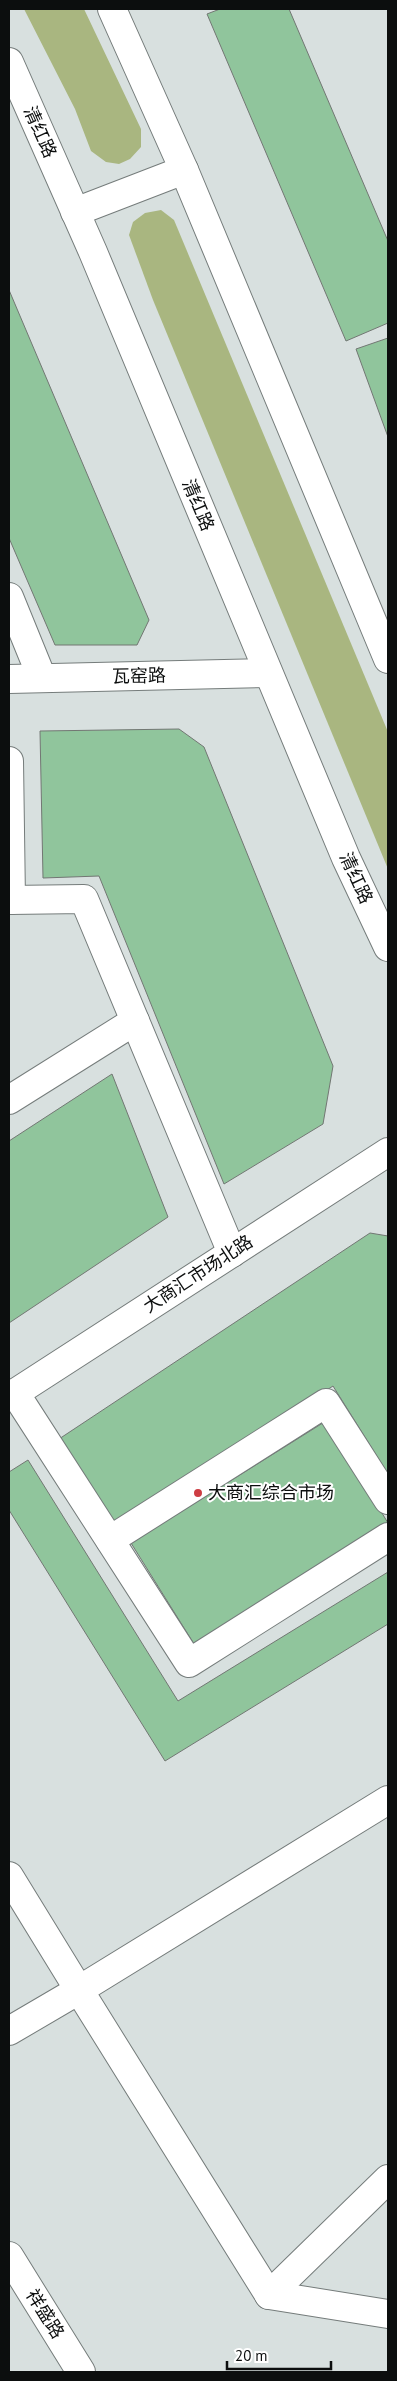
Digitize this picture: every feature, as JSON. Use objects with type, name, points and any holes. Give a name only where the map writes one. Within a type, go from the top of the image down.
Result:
[{"type":"main road","points":[[112,9],[184,170],[388,660]]},
{"type":"main road","name":"清红路","points":[[9,62],[75,212],[346,858],[388,947]]},
{"type":"main road","points":[[75,212],[184,170]]},
{"type":"main road","points":[[9,597],[42,678]]},
{"type":"main road","name":"瓦窑路","points":[[9,679],[268,673]]},
{"type":"main road","points":[[9,761],[10,900],[84,899],[232,1253]]},
{"type":"main road","points":[[9,1100],[135,1021]]},
{"type":"main road","name":"大商汇市场北路","points":[[12,1395],[388,1152]]},
{"type":"main road","points":[[12,1395],[110,1540],[189,1663],[388,1536]]},
{"type":"main road","points":[[110,1540],[326,1403],[388,1500]]},
{"type":"main road","points":[[9,2031],[388,1800]]},
{"type":"main road","points":[[9,1876],[269,2295],[388,2314]]},
{"type":"main road","points":[[269,2295],[388,2178]]},
{"type":"main road","name":"祥盛路","points":[[9,2256],[81,2372]]},
{"type":"green space","points":[[24,9],[84,9],[141,129],[141,147],[130,159],[119,164],[106,162],[91,151],[75,109]]},
{"type":"green space","points":[[161,210],[174,220],[388,732],[388,869],[153,300],[129,235],[133,222],[145,213]]},
{"type":"building","points":[[220,9],[289,9],[388,241],[388,323],[346,341],[207,14]]},
{"type":"building","points":[[9,290],[149,620],[137,645],[55,645],[9,538]]},
{"type":"building","points":[[388,338],[388,437],[356,349]]},
{"type":"building","points":[[179,729],[204,747],[333,1066],[323,1124],[224,1184],[99,876],[43,878],[40,731]]},
{"type":"building","points":[[112,1074],[168,1217],[9,1323],[9,1141]]},
{"type":"building","points":[[370,1233],[388,1236],[388,1474],[333,1386],[115,1527],[59,1439]]},
{"type":"building","points":[[326,1421],[388,1523],[194,1644],[131,1543]]},
{"type":"building","points":[[28,1460],[178,1701],[388,1572],[388,1624],[165,1761],[9,1510],[9,1472]]},
{"type":"place","name":"大商汇综合市场","points":[[198,1493]]}]
